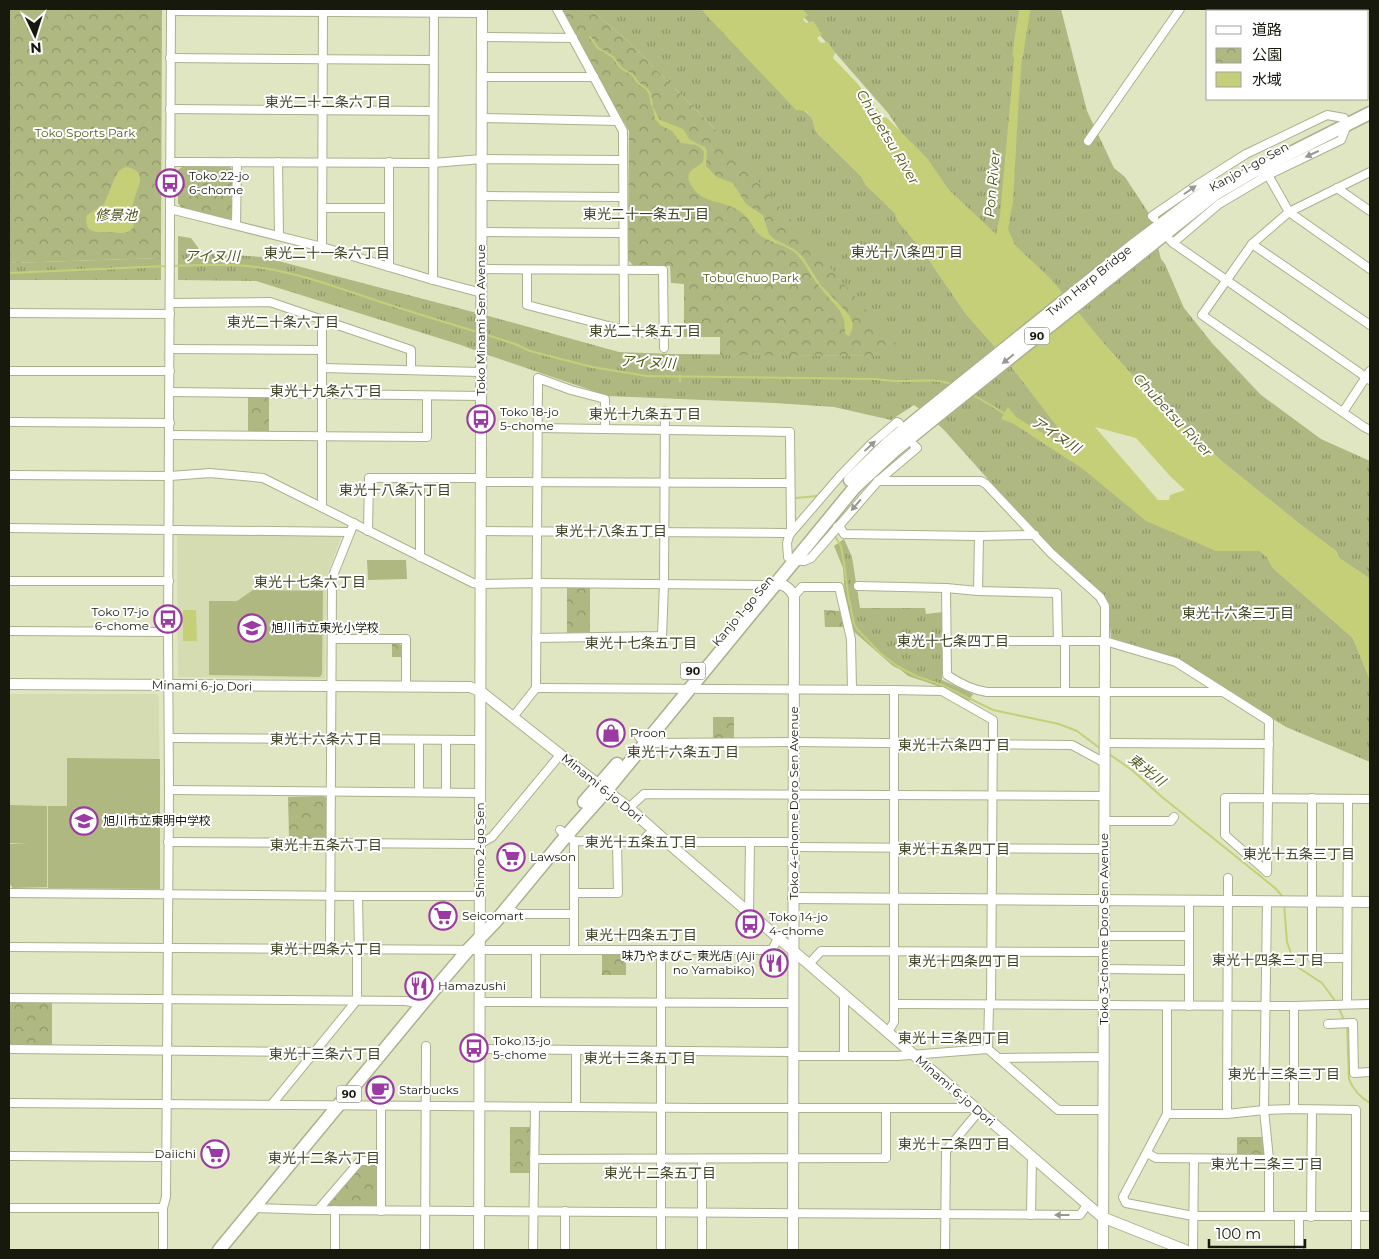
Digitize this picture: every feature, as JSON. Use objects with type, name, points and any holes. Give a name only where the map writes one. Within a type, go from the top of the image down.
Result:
[{"type":"main road","name":"Kanjo 1-go Sen","points":[[1139,248],[1232,183],[1345,121],[1370,104]]},
{"type":"main road","name":"Kanjo 1-go Sen","points":[[1345,121],[1370,113]]},
{"type":"main road","name":"Twin Harp Bridge","points":[[929,416],[1139,248]]},
{"type":"main road","name":"Kanjo 1-go Sen","points":[[219,1250],[422,1004],[475,946],[567,835],[602,788],[791,559],[851,479],[887,444],[929,416]]},
{"type":"main road","name":"Kanjo 1-go Sen","points":[[475,946],[493,913],[567,835]]},
{"type":"street","points":[[557,9],[623,131],[624,330]]},
{"type":"street","points":[[1088,141],[1180,9]]},
{"type":"street","points":[[163,1250],[166,1197],[168,999],[171,10],[482,11]]},
{"type":"street","points":[[322,246],[323,10]]},
{"type":"street","name":"Toko Minami Sen Avenue","points":[[480,690],[482,11]]},
{"type":"street","points":[[433,280],[434,12]]},
{"type":"street","points":[[482,36],[573,38]]},
{"type":"street","points":[[170,58],[433,60]]},
{"type":"street","points":[[483,77],[594,77]]},
{"type":"street","points":[[170,109],[433,111]]},
{"type":"street","points":[[1154,218],[1152,216],[1167,205],[1246,154],[1327,115],[1345,121],[1341,140],[1268,175],[1219,204],[1171,241],[1369,376],[1343,412]]},
{"type":"street","points":[[482,118],[617,121]]},
{"type":"street","points":[[170,162],[433,163],[482,159],[623,160]]},
{"type":"street","points":[[236,226],[237,162]]},
{"type":"street","points":[[278,162],[278,236]]},
{"type":"street","points":[[389,162],[389,267]]},
{"type":"street","points":[[1370,172],[1288,212],[1252,244],[1202,316],[1370,430]]},
{"type":"street","points":[[1268,175],[1288,212],[1370,269]]},
{"type":"street","points":[[1337,188],[1370,212]]},
{"type":"street","points":[[482,196],[623,197]]},
{"type":"street","points":[[322,208],[389,208]]},
{"type":"street","points":[[170,209],[322,246],[482,293]]},
{"type":"street","points":[[482,232],[623,233]]},
{"type":"street","points":[[1252,244],[1370,326]]},
{"type":"street","points":[[482,269],[663,270],[664,348]]},
{"type":"street","points":[[527,270],[527,305],[624,330],[664,335]]},
{"type":"street","points":[[170,303],[270,302],[411,350],[411,370]]},
{"type":"street","points":[[9,313],[170,314]]},
{"type":"street","points":[[322,320],[322,507]]},
{"type":"street","points":[[170,349],[322,350]]},
{"type":"street","points":[[322,368],[481,372]]},
{"type":"street","points":[[9,371],[170,371]]},
{"type":"street","points":[[513,717],[536,688],[538,378],[571,390],[605,399],[605,429]]},
{"type":"street","points":[[170,392],[481,396]]},
{"type":"street","points":[[170,435],[427,437],[427,396]]},
{"type":"street","points":[[536,638],[662,636],[665,410]]},
{"type":"street","points":[[9,422],[170,423]]},
{"type":"street","points":[[790,534],[840,476],[871,444],[898,423]]},
{"type":"street","points":[[538,428],[790,432],[790,534],[787,543],[791,559],[804,561],[811,558],[878,481],[916,446]]},
{"type":"street","points":[[9,476],[170,476],[210,473],[263,478],[473,583],[480,584],[770,584],[786,586],[794,596],[802,587],[839,587],[851,639],[852,690]]},
{"type":"street","points":[[368,531],[369,478],[790,483]]},
{"type":"street","points":[[420,478],[420,557]]},
{"type":"street","points":[[878,481],[981,481],[986,484],[1103,602],[1105,606],[1105,641]]},
{"type":"street","points":[[330,949],[332,578],[354,524]]},
{"type":"street","points":[[837,527],[840,527],[844,534],[1035,535]]},
{"type":"street","points":[[9,528],[350,532]]},
{"type":"street","points":[[481,531],[790,534]]},
{"type":"street","points":[[978,591],[979,536]]},
{"type":"street","points":[[9,581],[169,581]]},
{"type":"street","points":[[858,586],[946,588],[1057,594],[1065,692]]},
{"type":"street","points":[[946,588],[947,675],[960,684],[987,692],[1221,692]]},
{"type":"street","name":"Toko 4-chome Doro Sen Avenue","points":[[793,1250],[794,596]]},
{"type":"street","points":[[9,631],[168,632]]},
{"type":"street","points":[[332,639],[406,639],[406,687]]},
{"type":"street","points":[[946,641],[1105,641],[1176,662],[1269,721],[1269,744],[1268,798],[1267,872],[1225,835],[1225,798],[1268,798],[1312,798],[1348,799],[1370,798]]},
{"type":"street","name":"Toko 3-chome Doro Sen Avenue","points":[[1103,1250],[1105,641]]},
{"type":"street","name":"Minami 6-jo Dori","points":[[9,684],[470,687],[480,690],[629,808],[1102,1217],[1185,1250]]},
{"type":"street","points":[[536,688],[894,690],[942,692],[993,720],[993,900],[988,1049]]},
{"type":"street","name":"Shimo 2-go Sen","points":[[479,1250],[479,1002],[475,946],[480,896],[480,690]]},
{"type":"street","points":[[888,1032],[894,1022],[894,690]]},
{"type":"street","points":[[169,738],[480,740]]},
{"type":"street","points":[[418,792],[419,740]]},
{"type":"street","points":[[446,740],[446,792]]},
{"type":"street","points":[[642,740],[1072,745],[1105,752],[1269,744]]},
{"type":"street","points":[[168,842],[479,844],[492,837],[560,755]]},
{"type":"street","points":[[169,790],[480,793]]},
{"type":"street","points":[[629,808],[644,794],[1105,796]]},
{"type":"street","points":[[1312,798],[1312,958],[1347,958]]},
{"type":"street","points":[[1341,1004],[1347,958],[1348,799]]},
{"type":"street","points":[[1105,821],[1171,821],[1174,817]]},
{"type":"street","points":[[574,950],[574,893],[567,835],[618,842],[641,842],[653,830]]},
{"type":"street","points":[[574,893],[618,893],[618,842]]},
{"type":"street","points":[[667,842],[1105,849]]},
{"type":"street","points":[[749,912],[750,842]]},
{"type":"street","points":[[1226,1114],[1228,878]]},
{"type":"street","points":[[9,893],[480,896]]},
{"type":"street","points":[[272,1104],[357,1000],[358,896]]},
{"type":"street","points":[[793,898],[1228,901],[1270,903],[1370,902]]},
{"type":"street","points":[[1189,1006],[1190,901]]},
{"type":"street","points":[[1269,1216],[1268,1160],[1264,1110],[1265,1006],[1270,903]]},
{"type":"street","points":[[507,907],[517,914],[574,914]]},
{"type":"street","points":[[1104,936],[1189,936]]},
{"type":"street","points":[[9,947],[358,949],[475,946],[536,950],[772,950],[778,938]]},
{"type":"street","points":[[536,950],[536,1001]]},
{"type":"street","points":[[661,950],[661,1250]]},
{"type":"street","points":[[809,964],[822,951],[1104,952]]},
{"type":"street","points":[[1104,969],[1189,970]]},
{"type":"street","points":[[844,995],[844,1056]]},
{"type":"street","points":[[9,998],[406,1000],[422,1004]]},
{"type":"street","points":[[479,1002],[793,1003]]},
{"type":"street","points":[[894,1004],[1167,1006],[1370,1004]]},
{"type":"street","points":[[1167,1006],[1167,1114],[1123,1197],[1126,1203],[1193,1216],[1370,1216]]},
{"type":"street","points":[[1294,1006],[1294,1109]]},
{"type":"street","points":[[1328,1024],[1353,1023],[1354,1072],[1370,1072]]},
{"type":"street","points":[[425,1250],[426,1046]]},
{"type":"street","points":[[9,1049],[315,1052]]},
{"type":"street","points":[[479,1049],[844,1056],[897,1056],[988,1049],[1058,1110],[1103,1110]]},
{"type":"street","points":[[576,1050],[576,1106]]},
{"type":"street","points":[[999,1058],[1103,1057]]},
{"type":"street","points":[[9,1103],[977,1109]]},
{"type":"street","points":[[381,1105],[381,1211]]},
{"type":"street","points":[[534,1250],[535,1107]]},
{"type":"street","points":[[534,1160],[886,1158],[886,1108]]},
{"type":"street","points":[[945,1250],[946,1151],[977,1109]]},
{"type":"street","points":[[1167,1114],[1226,1114],[1294,1109],[1356,1110],[1356,1250]]},
{"type":"street","points":[[1311,1216],[1312,1110]]},
{"type":"street","points":[[1147,1154],[1156,1158],[1268,1160]]},
{"type":"street","points":[[9,1156],[165,1157]]},
{"type":"street","points":[[1031,1215],[1032,1157]]},
{"type":"street","points":[[1193,1250],[1194,1159]]},
{"type":"street","points":[[318,1210],[360,1160],[381,1161]]},
{"type":"street","points":[[702,1160],[702,1250]]},
{"type":"street","points":[[254,1208],[381,1211],[479,1210],[1080,1215],[1087,1205]]},
{"type":"street","points":[[9,1208],[164,1208]]},
{"type":"street","points":[[335,1210],[335,1250]]},
{"type":"street","points":[[565,1211],[565,1250]]},
{"type":"street","points":[[1299,1217],[1299,1250]]},
{"type":"shaded area","name":"旭川市立東光小学校","points":[[177,534],[342,535],[326,578],[325,679],[178,677]]},
{"type":"shaded area","name":"旭川市立東明中学校","points":[[10,694],[157,694],[159,698],[160,889],[12,889],[9,884]]},
{"type":"green space","name":"Toko Sports Park","points":[[9,9],[162,9],[161,258],[9,263]]},
{"type":"green space","name":"Tobu Chuo Park","points":[[560,9],[590,9],[629,42],[714,128],[895,345],[883,356],[720,355],[720,337],[684,337],[684,284],[671,283],[670,266],[634,266],[628,260],[629,131]]},
{"type":"green space","points":[[590,9],[702,9],[812,118],[816,132],[895,213],[898,221],[923,251],[966,314],[1004,357],[1081,457],[1216,551],[1260,551],[1267,557],[1273,568],[1353,638],[1370,680],[1370,762],[1286,727],[1178,661],[1111,638],[1108,603],[1036,533],[945,431],[914,405],[891,420],[834,407],[608,396],[485,354],[485,315],[619,352],[883,356],[714,128],[629,42]]},
{"type":"green space","points":[[797,9],[1061,9],[1087,111],[1114,168],[1125,177],[1150,215],[1161,259],[1184,308],[1212,343],[1261,395],[1321,439],[1370,461],[1370,579],[1339,558],[1336,551],[1225,464],[1163,409],[1070,303],[954,211],[888,113]]},
{"type":"green space","points":[[182,167],[230,167],[233,170],[233,217],[228,220],[181,207],[178,203],[178,170]]},
{"type":"green space","points":[[178,236],[191,238],[202,253],[263,257],[477,313],[477,351],[256,281],[178,280]]},
{"type":"green space","points":[[161,258],[161,280],[9,280],[9,263]]},
{"type":"green space","points":[[269,396],[269,431],[248,431],[248,397]]},
{"type":"green space","points":[[844,539],[852,557],[860,608],[925,608],[926,614],[943,612],[942,680],[973,694],[969,701],[935,685],[908,676],[893,666],[852,630],[845,596],[843,568],[834,546]]},
{"type":"green space","points":[[367,560],[406,560],[407,579],[368,580]]},
{"type":"green space","points":[[567,588],[590,588],[590,632],[567,633]]},
{"type":"green space","points":[[253,590],[323,591],[322,674],[320,677],[209,675],[209,601],[237,601]]},
{"type":"green space","points":[[824,610],[840,611],[844,627],[825,627]]},
{"type":"green space","points":[[392,643],[399,643],[402,647],[402,657],[392,657]]},
{"type":"green space","points":[[713,717],[734,717],[734,738],[713,738]]},
{"type":"green space","points":[[67,758],[160,759],[160,889],[48,888],[48,806],[67,806]]},
{"type":"green space","points":[[323,796],[327,798],[327,838],[289,839],[288,797]]},
{"type":"green space","points":[[10,805],[47,806],[47,887],[13,888],[9,883],[10,844],[28,844],[10,843]]},
{"type":"green space","points":[[602,953],[626,953],[626,975],[602,975]]},
{"type":"green space","points":[[11,1003],[52,1003],[52,1046],[11,1046],[9,1044],[9,1005]]},
{"type":"green space","points":[[510,1127],[530,1127],[530,1173],[510,1173]]},
{"type":"green space","points":[[1237,1137],[1263,1137],[1265,1153],[1261,1156],[1237,1155]]},
{"type":"green space","points":[[360,1161],[381,1161],[381,1211],[318,1210]]},
{"type":"water","name":"Chubetsu River","points":[[702,9],[802,9],[808,15],[803,19],[806,23],[813,21],[822,34],[817,38],[821,43],[828,42],[835,53],[833,58],[857,83],[883,117],[887,118],[927,158],[949,190],[996,234],[1000,215],[1016,39],[1023,41],[1013,202],[1008,229],[1015,245],[1052,280],[1104,344],[1163,409],[1225,464],[1336,551],[1339,558],[1370,579],[1370,680],[1353,638],[1273,568],[1267,557],[1260,551],[1216,551],[1146,521],[1083,469],[1012,423],[1001,419],[1008,407],[1016,417],[1079,455],[1004,357],[966,314],[923,251],[898,221],[895,213],[816,132],[812,118],[806,111],[796,110]],"holes":[[[1095,427],[1136,438],[1170,476],[1185,490],[1170,495],[1169,500],[1158,500]]]},
{"type":"water","points":[[652,105],[660,120],[683,129],[690,140],[705,147],[707,151],[706,166],[717,177],[733,183],[746,204],[763,215],[769,234],[774,239],[794,249],[803,257],[820,284],[849,315],[853,323],[849,336],[846,335],[844,320],[840,311],[794,252],[756,232],[747,218],[738,210],[705,198],[695,191],[688,176],[691,171],[703,162],[704,152],[696,145],[681,143],[672,131],[660,125],[655,119]]},
{"type":"water","name":"修景池","points":[[125,167],[138,172],[140,176],[133,204],[133,228],[123,233],[97,232],[89,229],[86,221],[87,215],[104,204],[117,173]]},
{"type":"water","points":[[183,610],[196,610],[197,641],[183,641]]},
{"type":"waterway","name":"Pon River","points":[[1018,54],[1025,9]]},
{"type":"waterway","points":[[590,37],[598,48],[613,57],[621,68],[633,75],[638,83],[647,89],[652,105]]},
{"type":"waterway","name":"アイヌ川","points":[[172,266],[239,265],[280,271],[311,279],[477,332]]},
{"type":"waterway","name":"アイヌ川","points":[[9,273],[167,266]]},
{"type":"waterway","name":"アイヌ川","points":[[484,334],[530,351],[592,367],[647,376],[876,379],[889,381],[932,380],[953,385]]},
{"type":"waterway","name":"アイヌ川","points":[[680,376],[680,381]]},
{"type":"waterway","name":"アイヌ川","points":[[973,395],[1005,414]]},
{"type":"waterway","name":"東光川","points":[[796,498],[817,496]]},
{"type":"waterway","name":"東光川","points":[[835,536],[841,546],[854,624],[880,653],[897,666],[916,676],[942,685],[993,710],[1059,724],[1077,731],[1101,749]]},
{"type":"waterway","name":"東光川","points":[[1109,754],[1132,770],[1162,797],[1275,888],[1283,897]]},
{"type":"waterway","name":"東光川","points":[[1284,904],[1287,942],[1292,956],[1299,968],[1322,983],[1336,1002]]},
{"type":"waterway","name":"東光川","points":[[1338,1006],[1344,1020]]},
{"type":"waterway","name":"東光川","points":[[1347,1027],[1349,1079],[1357,1093],[1370,1103]]},
{"type":"place","name":"Toko 22-jo 6-chome","points":[[170,183]]},
{"type":"place","name":"Toko 18-jo 5-chome","points":[[481,419]]},
{"type":"place","name":"Toko 17-jo 6-chome","points":[[168,619]]},
{"type":"place","name":"旭川市立東光小学校","points":[[252,628]]},
{"type":"place","name":"Proon","points":[[611,733]]},
{"type":"place","name":"旭川市立東明中学校","points":[[84,821]]},
{"type":"place","name":"Lawson","points":[[511,857]]},
{"type":"place","name":"Seicomart","points":[[443,916]]},
{"type":"place","name":"Toko 14-jo 4-chome","points":[[750,924]]},
{"type":"place","name":"味乃やまびこ 東光店 (Aji no Yamabiko)","points":[[774,963]]},
{"type":"place","name":"Hamazushi","points":[[419,986]]},
{"type":"place","name":"Toko 13-jo 5-chome","points":[[474,1048]]},
{"type":"place","name":"Starbucks","points":[[380,1090]]},
{"type":"place","name":"Daiichi","points":[[215,1154]]},
{"type":"district","name":"東光二十二条六丁目","points":[[328,102]]},
{"type":"district","name":"東光二十一条五丁目","points":[[646,214]]},
{"type":"district","name":"東光十八条四丁目","points":[[907,252]]},
{"type":"district","name":"東光二十一条六丁目","points":[[327,253]]},
{"type":"district","name":"東光二十条六丁目","points":[[283,322]]},
{"type":"district","name":"東光二十条五丁目","points":[[645,331]]},
{"type":"district","name":"東光十九条六丁目","points":[[326,391]]},
{"type":"district","name":"東光十九条五丁目","points":[[645,414]]},
{"type":"district","name":"東光十八条六丁目","points":[[395,490]]},
{"type":"district","name":"東光十八条五丁目","points":[[611,531]]},
{"type":"district","name":"東光十七条六丁目","points":[[310,582]]},
{"type":"district","name":"東光十六条三丁目","points":[[1238,613]]},
{"type":"district","name":"東光十七条四丁目","points":[[953,641]]},
{"type":"district","name":"東光十七条五丁目","points":[[641,643]]},
{"type":"district","name":"東光十六条六丁目","points":[[326,739]]},
{"type":"district","name":"東光十六条四丁目","points":[[954,745]]},
{"type":"district","name":"東光十六条五丁目","points":[[683,752]]},
{"type":"district","name":"東光十五条五丁目","points":[[641,842]]},
{"type":"district","name":"東光十五条六丁目","points":[[326,845]]},
{"type":"district","name":"東光十五条四丁目","points":[[954,849]]},
{"type":"district","name":"東光十五条三丁目","points":[[1299,854]]},
{"type":"district","name":"東光十四条五丁目","points":[[641,935]]},
{"type":"district","name":"東光十四条六丁目","points":[[326,949]]},
{"type":"district","name":"東光十四条三丁目","points":[[1268,960]]},
{"type":"district","name":"東光十四条四丁目","points":[[964,961]]},
{"type":"district","name":"東光十三条四丁目","points":[[954,1038]]},
{"type":"district","name":"東光十三条六丁目","points":[[325,1054]]},
{"type":"district","name":"東光十三条五丁目","points":[[640,1058]]},
{"type":"district","name":"東光十三条三丁目","points":[[1284,1074]]},
{"type":"district","name":"東光十二条四丁目","points":[[954,1144]]},
{"type":"district","name":"東光十二条六丁目","points":[[324,1158]]},
{"type":"district","name":"東光十二条三丁目","points":[[1267,1164]]},
{"type":"district","name":"東光十二条五丁目","points":[[660,1173]]}]
